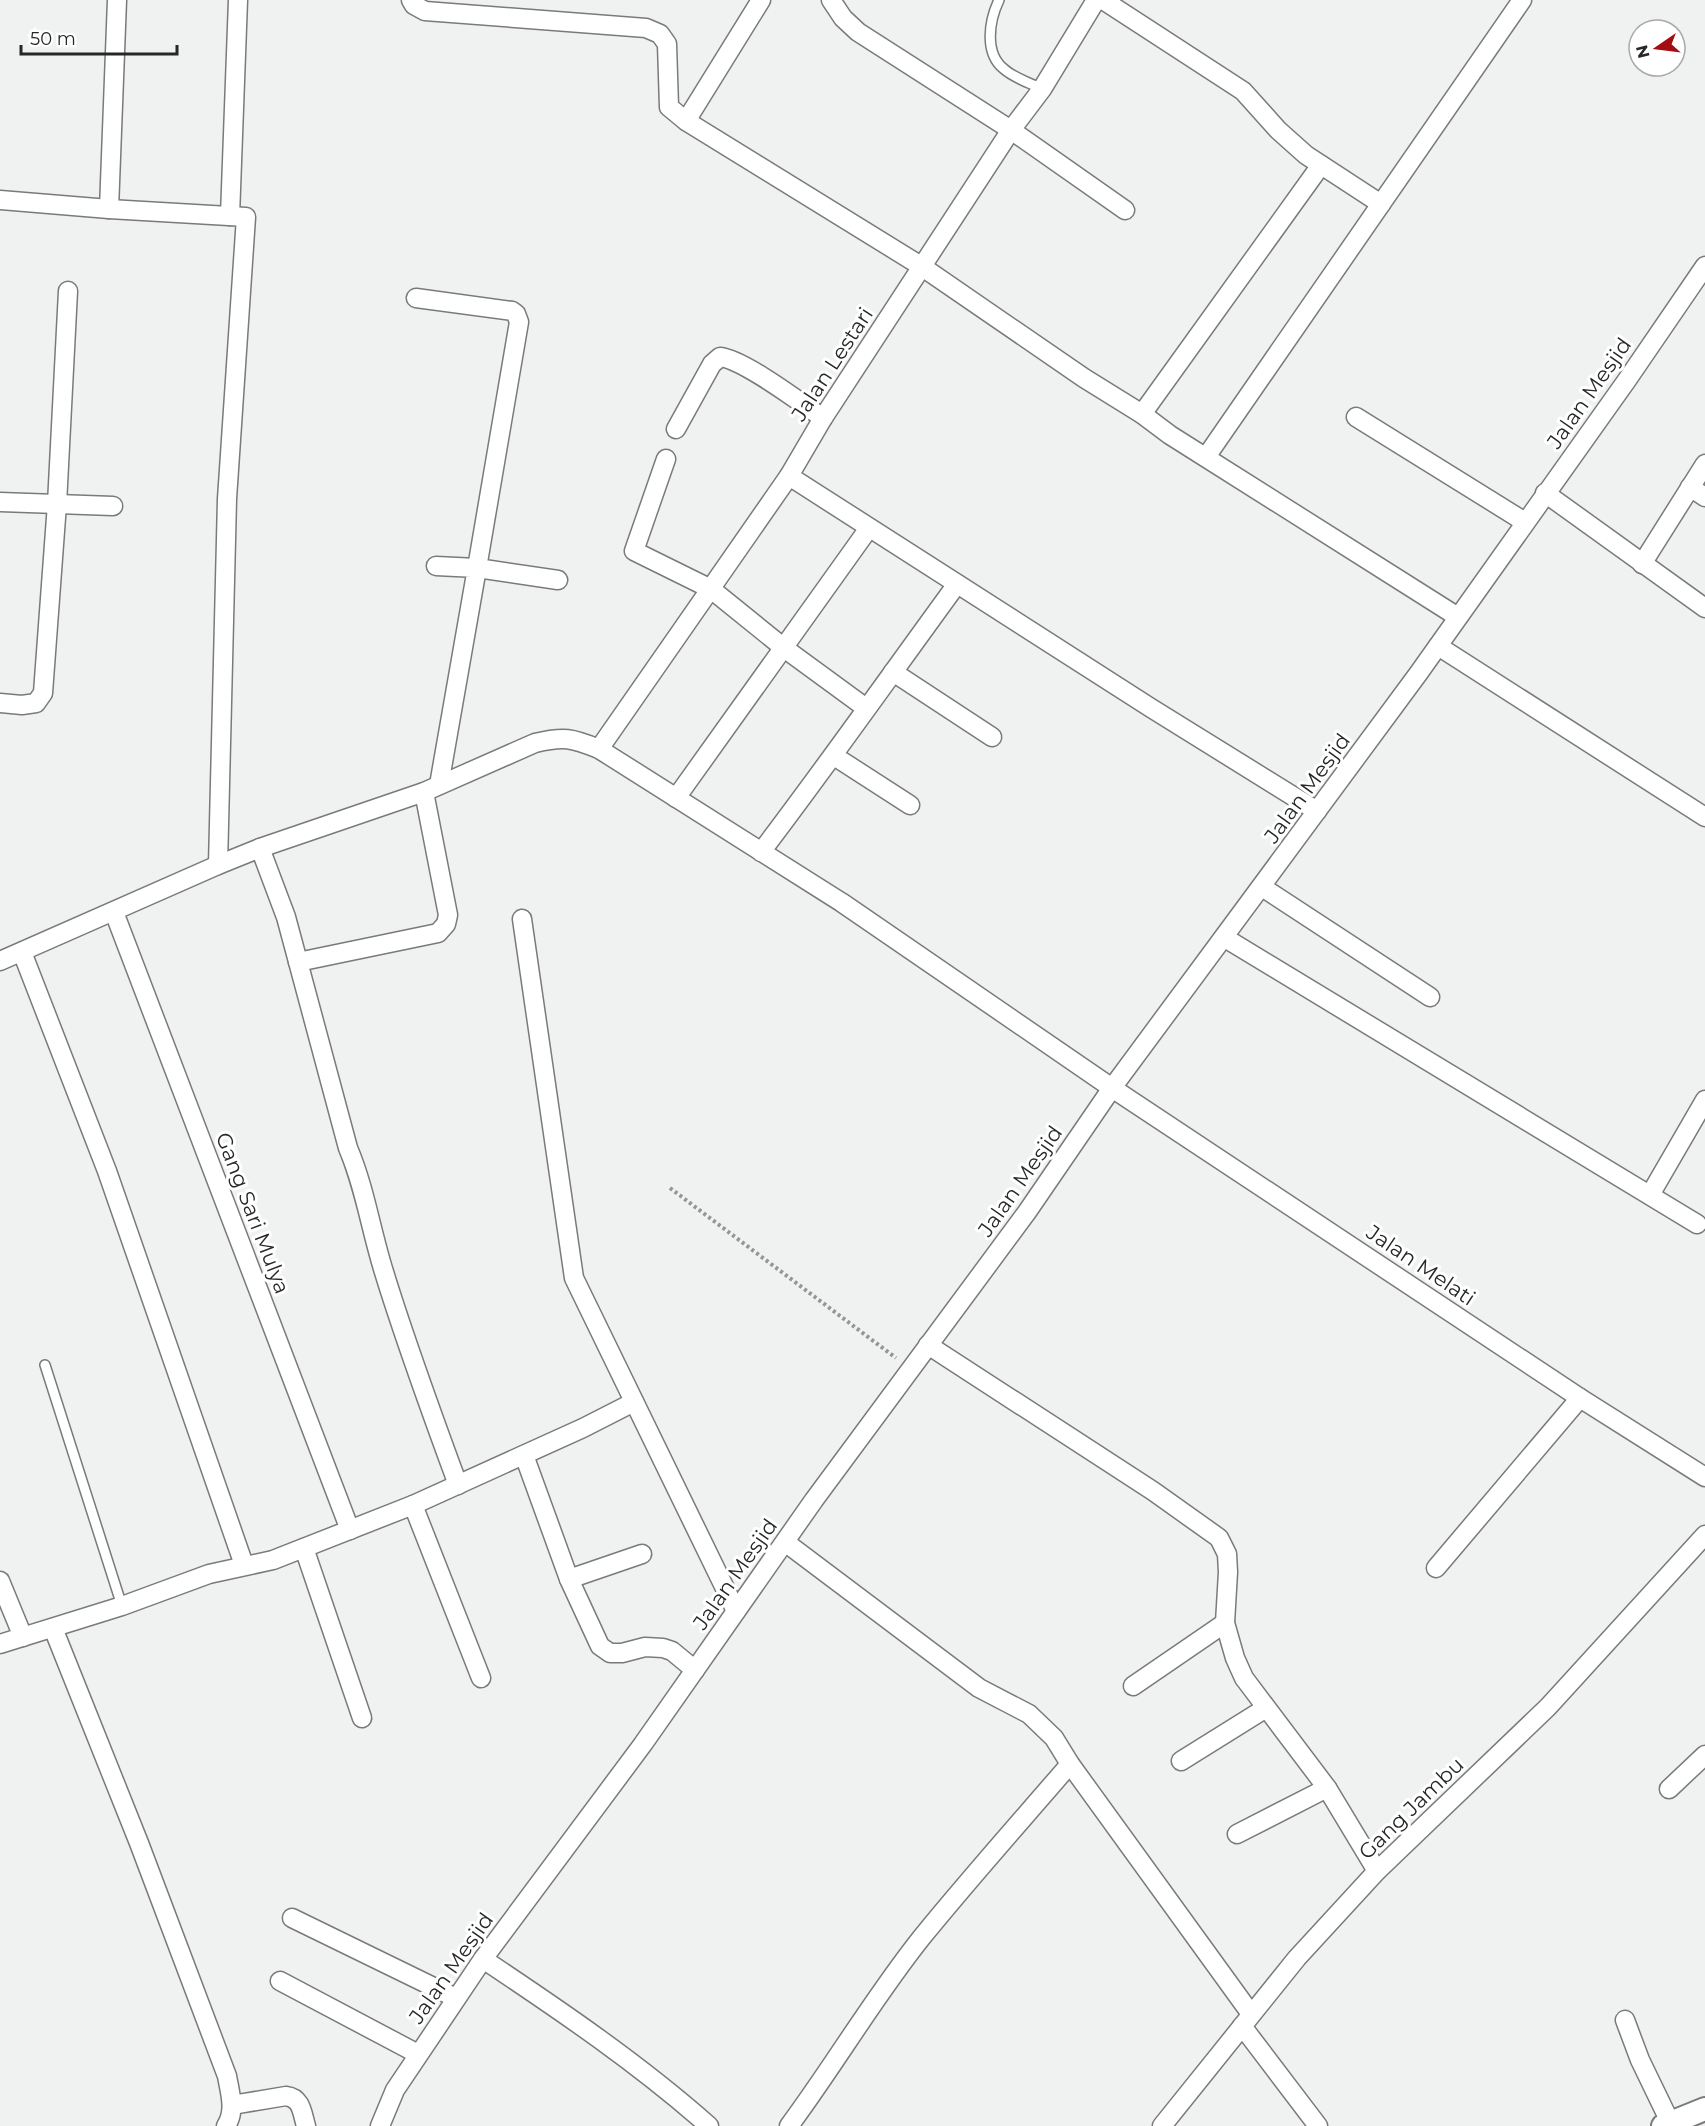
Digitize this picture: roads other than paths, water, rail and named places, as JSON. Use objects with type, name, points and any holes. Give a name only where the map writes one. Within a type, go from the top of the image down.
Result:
[{"type":"street","points":[[109,209],[117,0]]},
{"type":"street","points":[[230,216],[238,0]]},
{"type":"street","points":[[411,0],[414,5],[425,11],[646,28],[660,34],[667,44],[669,107],[686,121],[921,266],[1170,435],[1458,617]]},
{"type":"street","points":[[686,121],[761,0]]},
{"type":"street","points":[[831,0],[843,18],[858,32],[1011,130],[1125,210]]},
{"type":"street","name":"Jalan Lestari","points":[[599,749],[789,476],[823,418],[921,266],[1011,130],[1042,89],[1096,0]]},
{"type":"street","points":[[1103,0],[1243,91],[1278,130],[1306,155],[1382,204]]},
{"type":"street","points":[[1206,458],[1522,0]]},
{"type":"street","points":[[1142,414],[1321,165]]},
{"type":"street","points":[[0,200],[246,217],[227,499],[218,865]]},
{"type":"street","name":"Jalan Mesjid","points":[[380,2126],[395,2090],[483,1959],[643,1744],[785,1542],[1027,1212],[1112,1089],[1438,646],[1705,266]]},
{"type":"street","points":[[0,703],[22,705],[36,703],[43,693],[57,504],[68,291]]},
{"type":"street","points":[[298,963],[438,933],[443,929],[448,915],[431,788],[477,568],[519,322],[512,311],[416,298]]},
{"type":"street","points":[[676,429],[712,364],[720,357],[725,357],[751,370],[823,418]]},
{"type":"street","points":[[1356,417],[1525,522]]},
{"type":"street","points":[[666,459],[631,558],[711,589],[784,648],[866,708]]},
{"type":"street","points":[[1642,564],[1697,492],[1705,464]]},
{"type":"street","points":[[789,476],[1141,702],[1317,811]]},
{"type":"street","points":[[1545,493],[1705,608]]},
{"type":"street","points":[[0,502],[113,506]]},
{"type":"street","points":[[676,798],[869,528]]},
{"type":"street","points":[[436,566],[477,568],[558,580]]},
{"type":"street","points":[[761,852],[834,756],[866,708],[957,584]]},
{"type":"street","points":[[1438,646],[1705,817]]},
{"type":"street","points":[[892,672],[992,737]]},
{"type":"street","name":"Jalan Melati","points":[[0,961],[260,848],[431,788],[535,743],[555,739],[575,739],[599,749],[841,902],[1112,1089],[1580,1398],[1705,1477]]},
{"type":"street","points":[[834,756],[910,805]]},
{"type":"street","points":[[260,848],[286,917],[348,1149],[358,1172],[380,1261],[458,1485]]},
{"type":"street","points":[[1262,887],[1430,997]]},
{"type":"street","name":"Gang Sari Mulya","points":[[114,912],[350,1530]]},
{"type":"street","points":[[522,919],[573,1278],[736,1611]]},
{"type":"street","points":[[1225,938],[1697,1224]]},
{"type":"street","points":[[22,952],[107,1172],[244,1565]]},
{"type":"street","points":[[1650,1195],[1705,1100]]},
{"type":"street","points":[[928,1345],[1153,1491],[1219,1538],[1227,1554],[1226,1623],[1235,1658],[1244,1678],[1327,1788],[1377,1871]]},
{"type":"street","points":[[1436,1568],[1580,1398]]},
{"type":"street","points":[[0,1644],[122,1606],[209,1574],[273,1560],[413,1505],[634,1402]]},
{"type":"street","points":[[524,1455],[569,1579],[600,1646],[610,1653],[622,1653],[645,1647],[663,1648],[672,1651],[695,1670]]},
{"type":"street","points":[[413,1505],[481,1678]]},
{"type":"street","name":"Gang Jambu","points":[[1162,2126],[1297,1958],[1377,1871],[1548,1707],[1705,1534]]},
{"type":"street","points":[[785,1542],[979,1688],[1029,1714],[1054,1738],[1318,2126]]},
{"type":"street","points":[[304,1548],[362,1718]]},
{"type":"street","points":[[569,1579],[642,1554]]},
{"type":"street","points":[[0,1581],[23,1637]]},
{"type":"street","points":[[1133,1686],[1226,1623]]},
{"type":"street","points":[[53,1628],[139,1844],[227,2076],[232,2105],[231,2118],[226,2126]]},
{"type":"street","points":[[1181,1761],[1266,1708]]},
{"type":"street","points":[[1669,1789],[1705,1755]]},
{"type":"street","points":[[789,2126],[874,2002],[922,1937],[1070,1764]]},
{"type":"street","points":[[1237,1834],[1327,1788]]},
{"type":"street","points":[[291,1918],[456,1998]]},
{"type":"street","points":[[483,1959],[570,2017],[675,2096],[709,2126]]},
{"type":"street","points":[[280,1981],[418,2054]]},
{"type":"street","points":[[1625,2020],[1666,2124],[1705,2109]]},
{"type":"street","points":[[232,2105],[286,2096],[294,2097],[299,2101],[306,2126]]},
{"type":"lane","points":[[999,0],[991,28],[991,53],[1004,69],[1042,89]]},
{"type":"lane","points":[[45,1365],[122,1606]]}]
